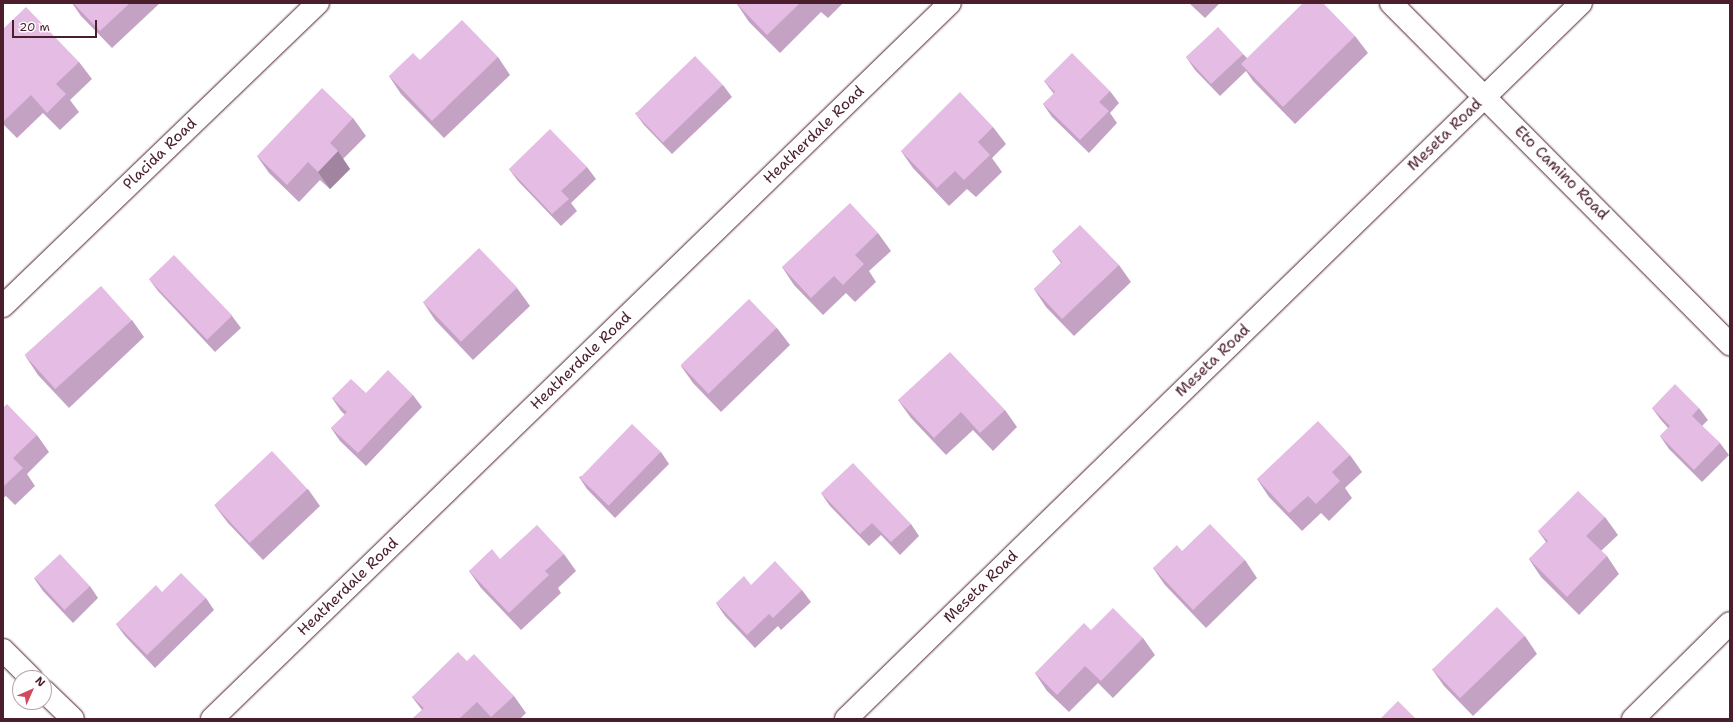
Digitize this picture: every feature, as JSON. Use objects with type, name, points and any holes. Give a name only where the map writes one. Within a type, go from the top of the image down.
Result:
[{"type":"street","name":"Placida Road","points":[[3,306],[318,3]]},
{"type":"street","name":"Heatherdale Road","points":[[212,719],[950,3]]},
{"type":"street","name":"Eto Camino Road","points":[[1391,3],[1730,344]]},
{"type":"street","name":"Meseta Road","points":[[846,719],[1581,3]]},
{"type":"street","points":[[1633,719],[1730,623]]},
{"type":"street","points":[[3,650],[23,670]]},
{"type":"street","points":[[52,699],[72,719]]},
{"type":"building","points":[[73,3],[130,3],[100,31]]},
{"type":"building","points":[[800,3],[767,35],[737,4]]},
{"type":"building","points":[[1303,3],[1323,3],[1355,36],[1283,107],[1241,64]]},
{"type":"building","points":[[26,7],[79,62],[56,84],[66,94],[47,113],[31,95],[4,121],[3,29]]},
{"type":"building","points":[[462,20],[498,57],[432,121],[389,76],[413,53],[420,60]]},
{"type":"building","points":[[1218,27],[1243,54],[1211,84],[1186,57]]},
{"type":"building","points":[[1072,53],[1110,91],[1099,102],[1109,111],[1080,140],[1043,104],[1055,92],[1044,81]]},
{"type":"building","points":[[695,56],[723,85],[663,142],[635,114]]},
{"type":"building","points":[[322,88],[353,118],[330,143],[338,151],[318,172],[308,162],[287,185],[257,156]]},
{"type":"building","points":[[960,92],[993,127],[978,142],[990,155],[964,180],[955,171],[937,188],[901,151]]},
{"type":"building","points":[[550,129],[587,167],[561,191],[569,199],[552,214],[509,169]]},
{"type":"building","points":[[850,203],[878,233],[855,255],[864,264],[843,285],[834,276],[811,298],[782,267]]},
{"type":"building","points":[[1080,225],[1119,265],[1062,319],[1034,289],[1062,262],[1052,251]]},
{"type":"building","points":[[479,248],[517,288],[461,342],[423,302]]},
{"type":"building","points":[[174,255],[232,315],[207,340],[149,279]]},
{"type":"building","points":[[101,286],[132,320],[55,389],[24,355]]},
{"type":"building","points":[[749,299],[777,328],[708,394],[681,365]]},
{"type":"building","points":[[950,352],[1005,410],[980,433],[961,412],[934,438],[898,400]]},
{"type":"building","points":[[388,370],[413,395],[358,453],[331,428],[347,412],[332,398],[351,379],[366,393]]},
{"type":"building","points":[[1675,384],[1699,408],[1692,416],[1720,443],[1694,470],[1660,436],[1670,426],[1652,408]]},
{"type":"building","points":[[7,404],[37,435],[13,458],[23,468],[3,487],[3,408]]},
{"type":"building","points":[[1318,421],[1350,455],[1332,472],[1340,481],[1316,504],[1308,496],[1289,513],[1257,479]]},
{"type":"building","points":[[632,424],[661,452],[609,506],[580,478]]},
{"type":"building","points":[[272,451],[307,489],[250,543],[214,505]]},
{"type":"building","points":[[853,463],[911,524],[891,542],[872,523],[860,534],[821,493]]},
{"type":"building","points":[[1578,491],[1605,517],[1586,536],[1607,556],[1567,597],[1529,559],[1548,541],[1538,531]]},
{"type":"building","points":[[1210,524],[1245,560],[1193,610],[1153,568],[1177,545],[1182,551]]},
{"type":"building","points":[[537,525],[564,554],[545,571],[549,575],[509,613],[469,571],[492,549],[500,559]]},
{"type":"building","points":[[60,554],[90,586],[64,610],[34,578]]},
{"type":"building","points":[[775,561],[802,590],[773,618],[769,614],[747,635],[716,603],[744,576],[751,585]]},
{"type":"building","points":[[181,573],[206,598],[147,655],[116,624],[156,585],[162,592]]},
{"type":"building","points":[[1497,607],[1525,636],[1460,698],[1432,670]]},
{"type":"building","points":[[1113,608],[1143,638],[1101,681],[1085,666],[1057,695],[1035,673],[1084,623],[1091,630]]},
{"type":"building","points":[[458,652],[467,661],[474,654],[514,696],[491,717],[477,702],[459,719],[412,719],[424,708],[412,697]]},
{"type":"building","points":[[1398,701],[1416,719],[1380,719]]}]
